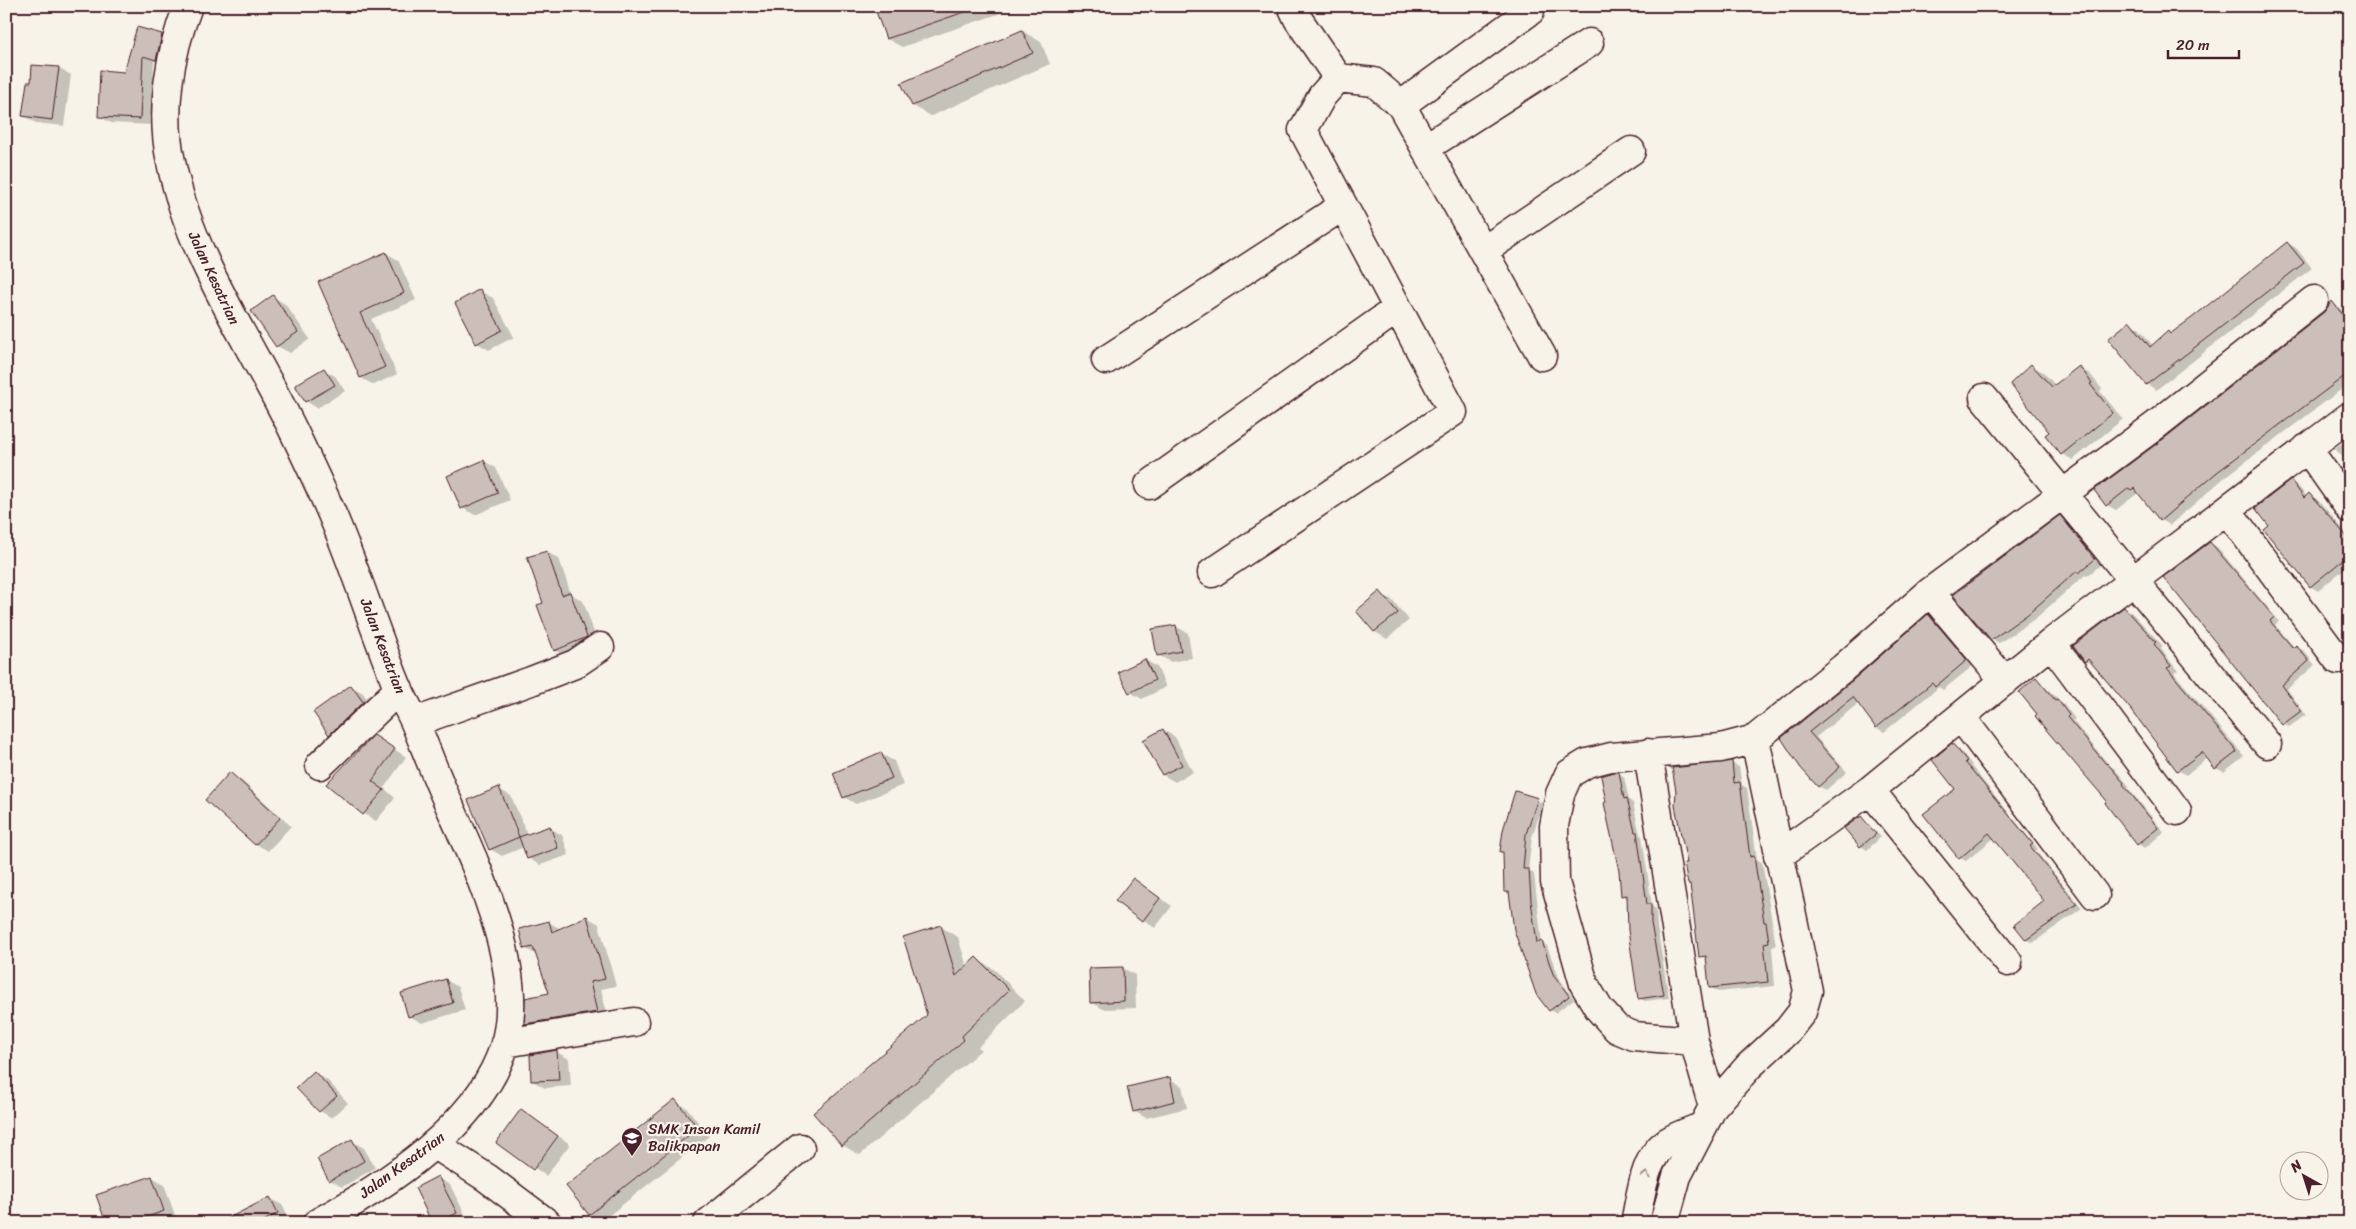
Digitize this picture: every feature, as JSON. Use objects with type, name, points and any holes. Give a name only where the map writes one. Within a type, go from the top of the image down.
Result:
[{"type":"street","name":"Jalan Kesatrian","points":[[188,6],[170,70],[165,130],[171,164],[186,215],[232,319],[292,428],[337,526],[399,689],[480,874],[505,959],[511,1012],[505,1043],[495,1070],[470,1108],[434,1144],[392,1176],[317,1223]]},
{"type":"street","points":[[1292,6],[1298,19],[1338,78],[1374,82],[1401,105],[1542,356]]},
{"type":"street","points":[[1401,105],[1530,11]]},
{"type":"street","points":[[1425,148],[1589,43]]},
{"type":"street","points":[[1212,574],[1453,412],[1303,130],[1322,96],[1338,78]]},
{"type":"street","points":[[1482,251],[1631,151]]},
{"type":"street","points":[[1106,360],[1343,206]]},
{"type":"street","points":[[1694,1041],[1634,1036],[1617,1029],[1605,1016],[1584,984],[1555,882],[1554,826],[1560,794],[1569,774],[1587,764],[1611,757],[1721,748],[1755,739],[1843,668],[1930,592],[2211,383],[2314,300]]},
{"type":"street","points":[[1149,485],[1397,309]]},
{"type":"street","points":[[1984,398],[2267,744]]},
{"type":"street","points":[[1778,856],[1870,790],[2051,643],[2350,416]]},
{"type":"street","points":[[2308,448],[2350,509]]},
{"type":"street","points":[[2226,510],[2338,660]]},
{"type":"street","points":[[1930,592],[2005,680]]},
{"type":"street","points":[[2051,643],[2177,811]]},
{"type":"street","points":[[415,722],[575,664],[600,647]]},
{"type":"street","points":[[320,765],[399,689]]},
{"type":"street","points":[[1962,717],[2095,895]]},
{"type":"street","points":[[1664,1223],[1677,1176],[1707,1117],[1749,1066],[1788,1030],[1802,1012],[1808,991],[1778,856],[1755,739]]},
{"type":"street","points":[[1648,754],[1707,1117]]},
{"type":"street","points":[[1870,790],[2008,962]]},
{"type":"street","points":[[505,1043],[634,1022]]},
{"type":"street","points":[[1635,1223],[1650,1162],[1668,1141],[1707,1117]]},
{"type":"street","points":[[434,1144],[487,1178],[547,1223]]},
{"type":"street","points":[[708,1223],[800,1148]]},
{"type":"building","points":[[874,6],[972,6],[973,9],[886,39]]},
{"type":"building","points":[[137,27],[162,34],[156,60],[143,56],[140,119],[98,117],[100,70],[124,72]]},
{"type":"building","points":[[1022,30],[1033,53],[912,106],[901,83]]},
{"type":"building","points":[[32,65],[59,67],[52,120],[22,116],[27,82],[31,82]]},
{"type":"building","points":[[2287,242],[2304,263],[2146,385],[2108,339],[2130,321],[2150,347],[2168,331],[2170,334],[2193,317]]},
{"type":"building","points":[[386,252],[404,293],[360,313],[385,367],[360,378],[318,282]]},
{"type":"building","points":[[480,289],[502,330],[476,344],[455,303]]},
{"type":"building","points":[[273,295],[298,332],[276,347],[251,311]]},
{"type":"building","points":[[2332,301],[2350,324],[2350,372],[2216,473],[2160,521],[2134,488],[2131,490],[2129,488],[2106,506],[2094,490],[2166,437],[2324,312]]},
{"type":"building","points":[[2031,364],[2052,387],[2079,366],[2092,383],[2090,384],[2113,413],[2061,455],[2045,435],[2049,432],[2010,384]]},
{"type":"building","points":[[324,368],[335,385],[305,402],[295,385]]},
{"type":"building","points":[[484,460],[498,493],[461,509],[447,476]]},
{"type":"building","points":[[2291,480],[2304,498],[2309,493],[2350,540],[2350,554],[2310,587],[2264,530],[2269,526],[2255,508]]},
{"type":"building","points":[[2060,515],[2095,559],[2079,573],[2077,571],[2028,614],[1991,640],[1953,595]]},
{"type":"building","points":[[2210,542],[2274,617],[2270,621],[2293,648],[2296,645],[2309,661],[2282,685],[2301,711],[2282,725],[2163,577]]},
{"type":"building","points":[[547,551],[562,595],[570,592],[587,637],[554,651],[537,605],[543,603],[527,557]]},
{"type":"building","points":[[1380,591],[1398,613],[1374,632],[1356,611]]},
{"type":"building","points":[[2124,607],[2156,642],[2154,644],[2171,666],[2167,668],[2237,752],[2215,769],[2202,752],[2177,771],[2133,712],[2088,659],[2085,662],[2073,646]]},
{"type":"building","points":[[1928,614],[1967,660],[1935,687],[1932,683],[1876,728],[1853,697],[1809,732],[1840,767],[1818,787],[1800,767],[1781,738],[1853,680]]},
{"type":"building","points":[[1176,625],[1181,651],[1157,656],[1152,629]]},
{"type":"building","points":[[1145,659],[1155,680],[1129,693],[1118,672]]},
{"type":"building","points":[[2036,677],[2055,700],[2057,699],[2069,715],[2067,717],[2124,783],[2158,828],[2137,845],[2105,803],[2107,801],[2035,716],[2037,714],[2019,692]]},
{"type":"building","points":[[351,685],[363,702],[329,735],[313,712]]},
{"type":"building","points":[[1163,729],[1182,765],[1162,775],[1143,740]]},
{"type":"building","points":[[374,735],[395,749],[372,781],[384,790],[363,815],[326,784]]},
{"type":"building","points":[[1952,743],[1967,761],[1965,762],[2033,844],[2030,846],[2077,904],[2026,940],[2014,925],[2044,901],[2008,856],[1989,833],[1959,859],[1923,814],[1955,789],[1932,760]]},
{"type":"building","points":[[881,752],[892,778],[843,798],[833,773]]},
{"type":"building","points":[[1732,761],[1734,783],[1740,782],[1750,857],[1754,856],[1764,922],[1766,922],[1769,942],[1764,943],[1768,982],[1709,988],[1706,956],[1699,957],[1690,884],[1688,884],[1684,863],[1687,863],[1675,806],[1676,791],[1672,768]]},
{"type":"building","points":[[230,772],[280,818],[255,845],[205,800]]},
{"type":"building","points":[[1619,772],[1624,799],[1627,798],[1635,832],[1637,832],[1647,904],[1651,904],[1651,923],[1664,995],[1638,999],[1628,930],[1627,895],[1621,896],[1619,871],[1604,803],[1606,802],[1601,776]]},
{"type":"building","points":[[499,787],[519,837],[489,850],[468,800]]},
{"type":"building","points":[[1515,791],[1538,798],[1526,834],[1523,869],[1529,869],[1537,943],[1542,941],[1553,974],[1569,996],[1549,1011],[1536,994],[1514,930],[1509,892],[1504,892],[1503,852],[1500,852],[1503,830]]},
{"type":"building","points":[[1861,816],[1876,834],[1860,847],[1844,828]]},
{"type":"building","points":[[550,826],[558,848],[527,859],[519,837]]},
{"type":"building","points":[[1133,878],[1160,898],[1142,922],[1115,901]]},
{"type":"building","points":[[587,916],[605,979],[590,982],[597,1012],[524,1024],[525,998],[549,993],[533,947],[524,949],[519,929],[549,921],[552,932]]},
{"type":"building","points":[[941,925],[956,976],[976,957],[1009,990],[962,1036],[964,1040],[842,1146],[813,1113],[927,1015],[903,937]]},
{"type":"building","points":[[1123,967],[1124,1001],[1090,1003],[1089,968]]},
{"type":"building","points":[[446,979],[453,1003],[408,1017],[401,993]]},
{"type":"building","points":[[557,1050],[559,1080],[531,1081],[530,1055]]},
{"type":"building","points":[[314,1071],[337,1096],[319,1112],[296,1088]]},
{"type":"building","points":[[1170,1077],[1175,1101],[1133,1112],[1127,1087]]},
{"type":"building","name":"SMK Insan Kamil Balikpapan","points":[[675,1099],[698,1128],[589,1215],[566,1186]]},
{"type":"building","points":[[521,1109],[558,1136],[533,1170],[496,1143]]},
{"type":"building","points":[[352,1139],[364,1161],[329,1181],[317,1159]]},
{"type":"building","points":[[152,1176],[164,1211],[130,1223],[106,1223],[96,1195]]},
{"type":"building","points":[[438,1176],[457,1213],[437,1223],[432,1223],[415,1188]]},
{"type":"building","points":[[270,1197],[278,1213],[260,1223],[219,1223]]},
{"type":"place","name":"SMK Insan Kamil Balikpapan","points":[[632,1157]]}]
